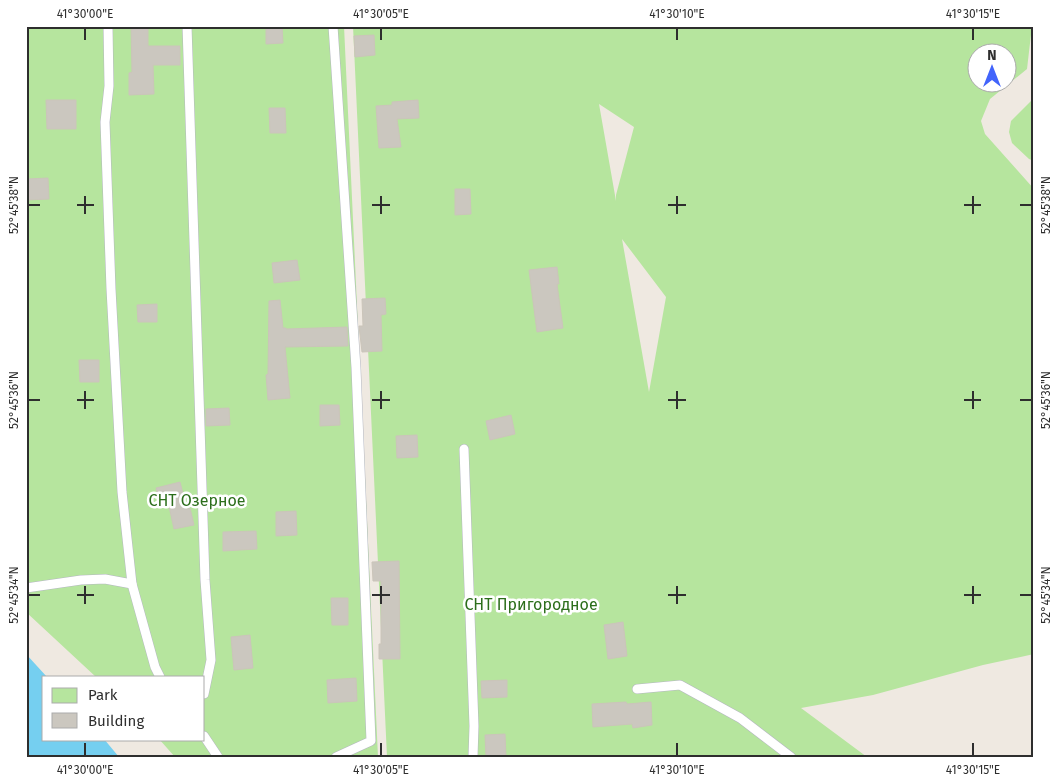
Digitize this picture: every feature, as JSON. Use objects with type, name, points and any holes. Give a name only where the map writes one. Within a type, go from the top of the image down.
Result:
[{"type":"lane","points":[[108,26],[109,86],[105,122],[110,289],[122,492],[132,584],[160,676]]},
{"type":"lane","points":[[187,26],[206,580],[211,660],[205,689]]},
{"type":"lane","points":[[333,26],[356,368],[371,741],[336,757]]},
{"type":"lane","points":[[464,450],[474,726],[473,757]]},
{"type":"lane","points":[[26,588],[81,580],[105,579],[132,584]]},
{"type":"lane","points":[[637,689],[680,685],[740,718],[791,757]]},
{"type":"lane","points":[[205,738],[218,757]]},
{"type":"green space","name":"СНТ Озерное","points":[[26,26],[344,26],[378,757],[175,757],[160,740],[205,740],[205,676],[95,676],[26,612]]},
{"type":"green space","name":"СНТ Пригородное","points":[[353,26],[1032,26],[1027,69],[1018,76],[1018,42],[968,42],[968,92],[999,92],[990,99],[981,121],[985,134],[1034,189],[1034,654],[983,665],[873,695],[801,708],[867,757],[387,757]],"holes":[[[599,104],[634,127],[616,201]],[[622,239],[666,297],[649,392]]]},
{"type":"green space","points":[[1034,98],[1034,161],[1029,159],[1012,143],[1009,132],[1011,121]]},
{"type":"water","points":[[26,654],[46,676],[42,676],[42,740],[105,740],[119,757],[26,757]]},
{"type":"building","points":[[131,26],[148,26],[148,46],[180,46],[180,65],[153,65],[154,94],[129,95],[129,73],[132,72]]},
{"type":"building","points":[[266,26],[282,26],[283,43],[266,44]]},
{"type":"building","points":[[374,35],[375,55],[355,57],[354,36]]},
{"type":"building","points":[[46,100],[76,100],[76,129],[47,129]]},
{"type":"building","points":[[418,100],[419,118],[397,119],[401,147],[379,148],[376,106],[392,105],[392,102]]},
{"type":"building","points":[[269,108],[285,108],[286,133],[270,133]]},
{"type":"building","points":[[48,178],[49,199],[28,200],[27,179]]},
{"type":"building","points":[[455,189],[470,189],[471,214],[455,215]]},
{"type":"building","points":[[297,260],[300,280],[274,283],[272,263]]},
{"type":"building","points":[[557,267],[559,284],[557,284],[563,328],[537,332],[529,270]]},
{"type":"building","points":[[385,298],[386,314],[381,315],[382,351],[362,352],[359,326],[363,326],[362,299]]},
{"type":"building","points":[[280,300],[283,328],[347,327],[348,346],[285,347],[290,398],[268,400],[266,375],[268,374],[269,301]]},
{"type":"building","points":[[157,304],[157,322],[138,322],[137,305]]},
{"type":"building","points":[[79,360],[99,360],[99,382],[80,382]]},
{"type":"building","points":[[320,405],[339,405],[340,425],[320,426]]},
{"type":"building","points":[[229,408],[230,425],[206,426],[206,409]]},
{"type":"building","points":[[511,415],[515,434],[490,440],[486,421]]},
{"type":"building","points":[[417,435],[418,457],[397,458],[396,436]]},
{"type":"building","points":[[180,482],[187,509],[190,508],[194,525],[174,529],[168,502],[160,504],[156,488]]},
{"type":"building","points":[[296,511],[297,535],[276,536],[276,512]]},
{"type":"building","points":[[256,531],[257,549],[223,551],[223,532]]},
{"type":"building","points":[[399,561],[400,659],[379,659],[379,644],[381,644],[381,581],[373,581],[372,562]]},
{"type":"building","points":[[331,598],[348,598],[348,625],[332,625]]},
{"type":"building","points":[[623,622],[627,656],[608,659],[604,625]]},
{"type":"building","points":[[250,635],[253,668],[234,670],[231,637]]},
{"type":"building","points":[[356,678],[357,701],[328,703],[327,680]]},
{"type":"building","points":[[507,680],[507,697],[482,698],[481,681]]},
{"type":"building","points":[[626,702],[627,704],[651,702],[652,725],[633,728],[632,724],[593,727],[592,704]]},
{"type":"building","points":[[505,734],[506,757],[486,757],[485,735]]}]
